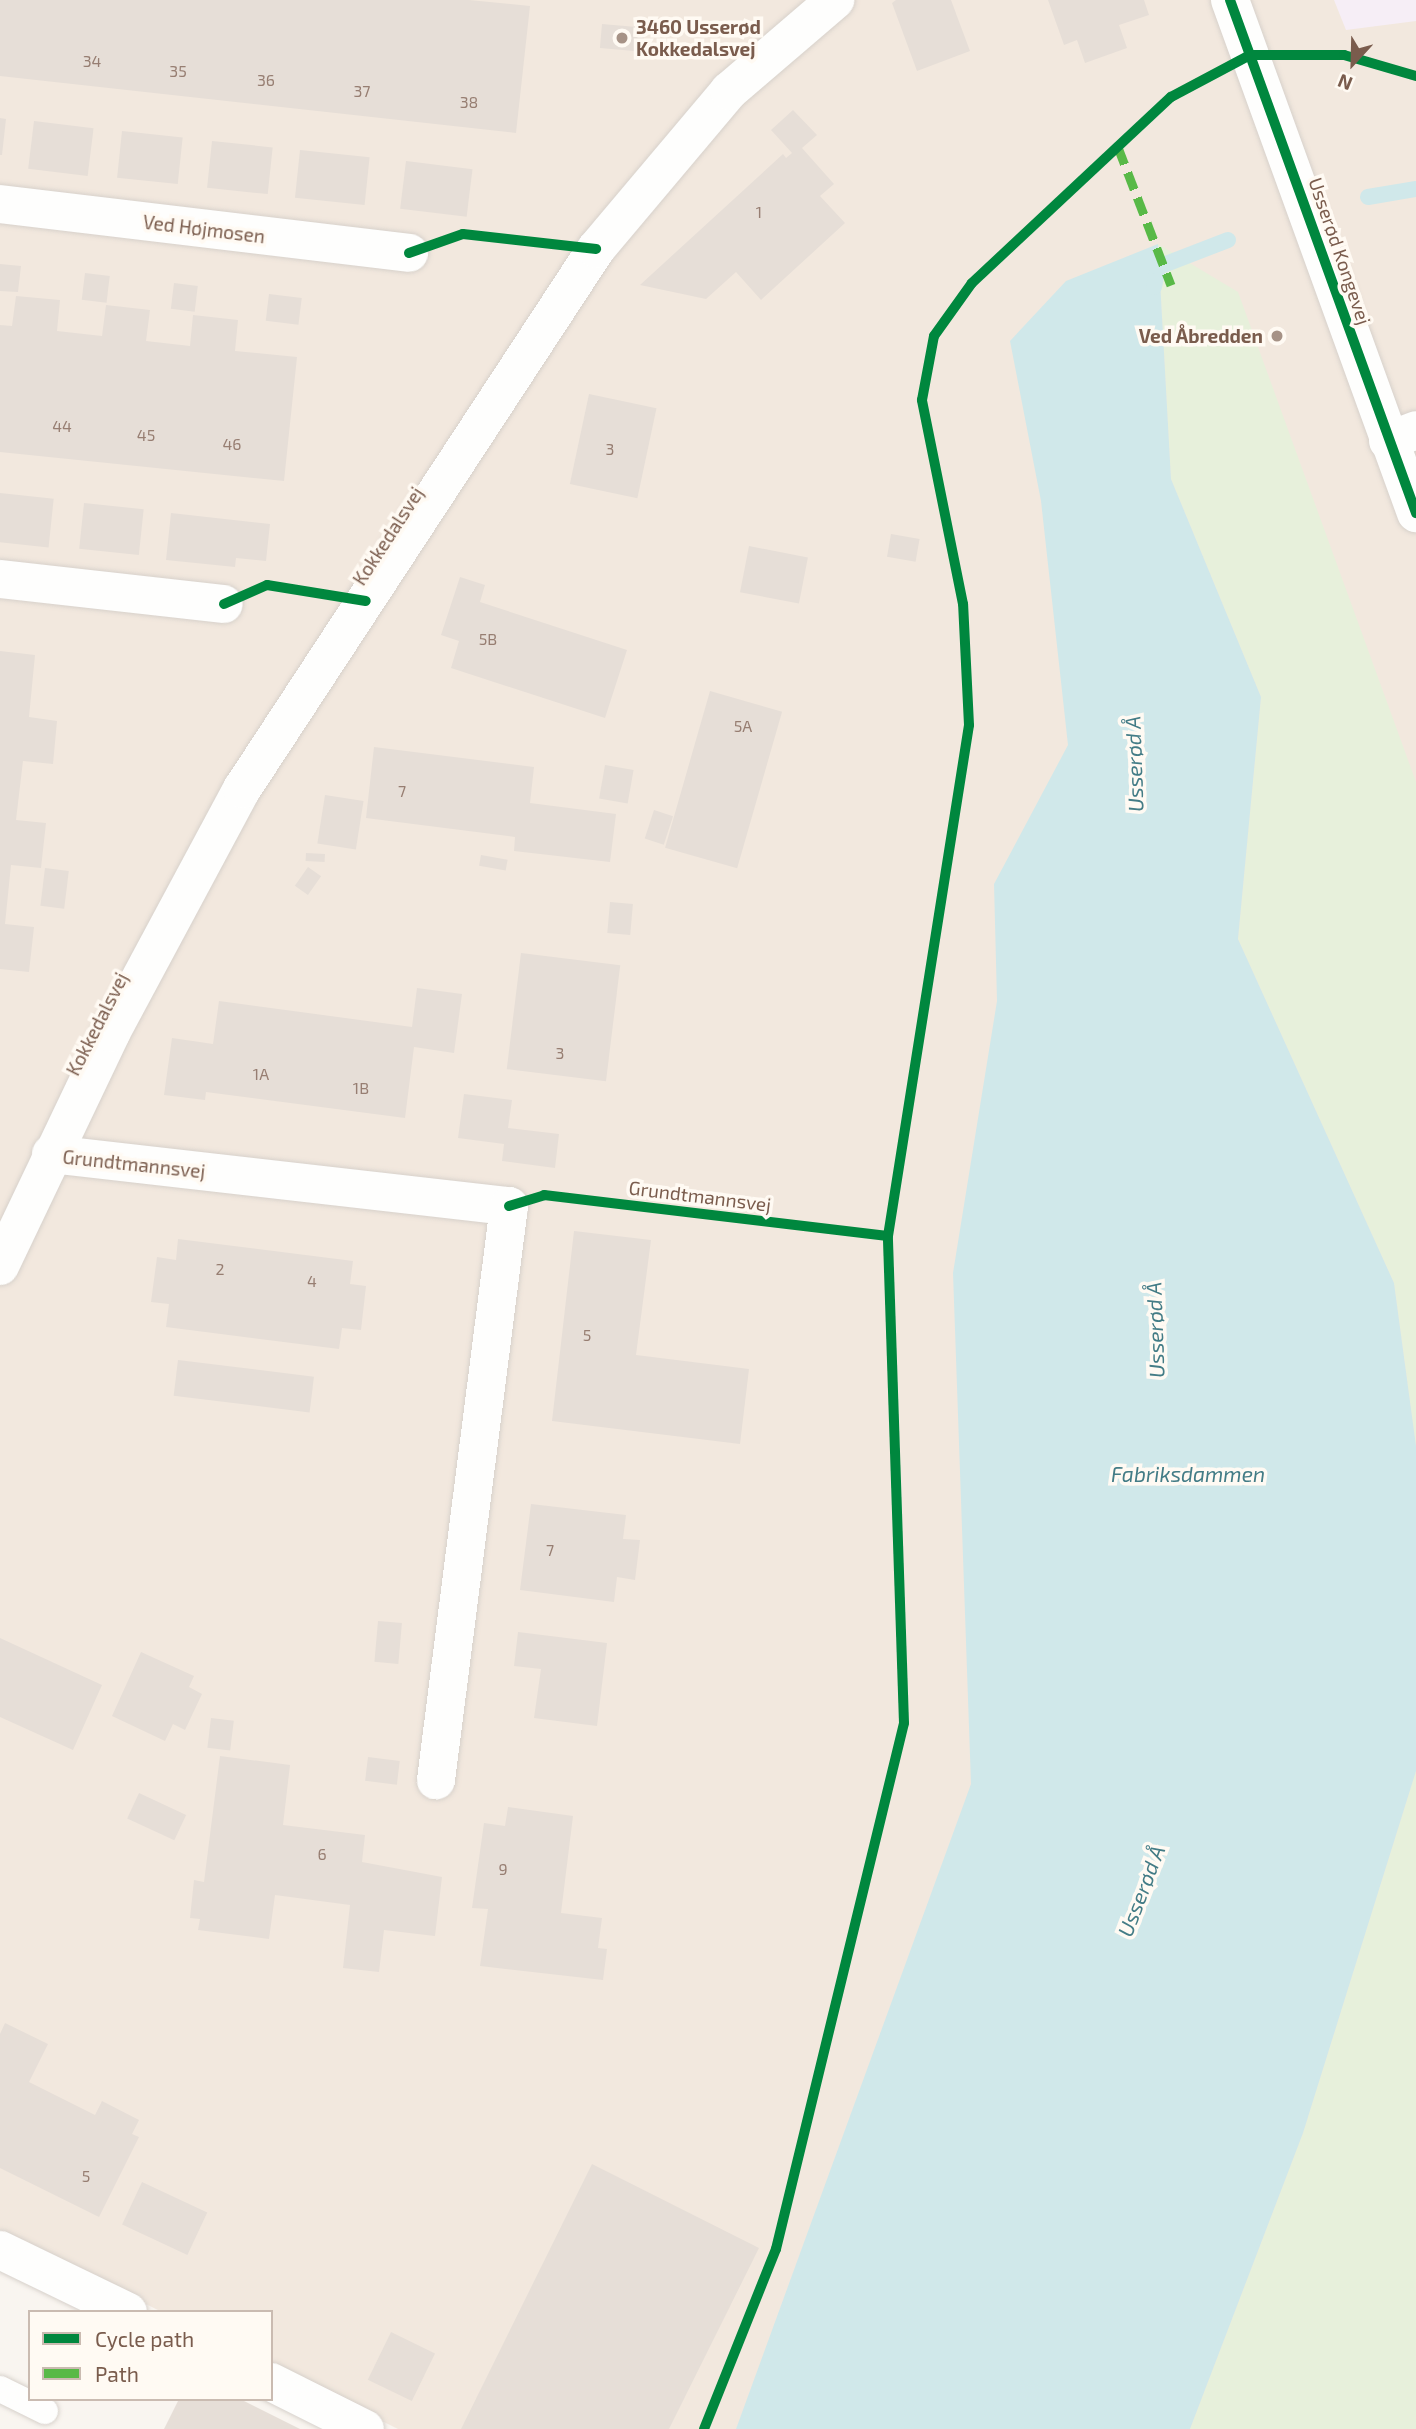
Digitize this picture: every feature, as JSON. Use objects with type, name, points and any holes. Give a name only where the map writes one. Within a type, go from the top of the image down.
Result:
[{"type":"street","name":"Kokkedalsvej","points":[[0,1266],[51,1154],[242,789],[596,249],[729,91],[835,0]]},
{"type":"street","name":"Usserød Kongevej","points":[[1230,0],[1402,435],[1416,513]]},
{"type":"street","name":"Ved Højmosen","points":[[0,204],[409,253]]},
{"type":"street","points":[[0,579],[224,604]]},
{"type":"street","name":"Grundtmannsvej","points":[[51,1154],[509,1206],[436,1780]]},
{"type":"street","points":[[0,2250],[109,2308]]},
{"type":"street","points":[[273,2383],[365,2429]]},
{"type":"lane","points":[[0,2389],[44,2413]]},
{"type":"shaded area","points":[[0,0],[1416,0],[1416,2429],[398,2429],[273,2367],[273,2310],[158,2310],[0,2232]]},
{"type":"shaded area","points":[[1334,0],[1416,0],[1416,21],[1346,30]]},
{"type":"green space","points":[[1158,244],[1238,292],[1416,782],[1416,1446],[1394,1283],[1238,939],[1261,697],[1171,479]]},
{"type":"green space","points":[[1416,1771],[1416,2429],[1190,2429],[1303,2133]]},
{"type":"water","name":"Fabriksdammen","points":[[1158,244],[1171,479],[1261,697],[1238,939],[1394,1283],[1416,1446],[1416,1771],[1303,2133],[1190,2429],[736,2429],[971,1784],[953,1273],[997,1001],[994,884],[1068,745],[1041,501],[1010,341],[1066,281]]},
{"type":"building","points":[[0,0],[469,0],[530,6],[516,133],[0,76]]},
{"type":"building","points":[[896,0],[951,0],[970,51],[917,71],[892,3]]},
{"type":"building","points":[[1048,0],[1144,0],[1149,15],[1119,25],[1127,48],[1085,63],[1077,40],[1064,45]]},
{"type":"building","name":"3460 Usserød Kokkedalsvej","points":[[602,24],[645,28],[643,52],[600,48]]},
{"type":"building","points":[[793,110],[817,135],[802,148],[834,184],[820,196],[845,223],[761,300],[736,272],[706,299],[640,285],[783,154],[786,158],[792,153],[771,130]]},
{"type":"building","points":[[0,118],[6,119],[2,155],[0,155]]},
{"type":"building","points":[[34,121],[94,128],[88,176],[28,169]]},
{"type":"building","points":[[122,131],[183,137],[178,184],[117,178]]},
{"type":"building","points":[[212,141],[273,147],[268,194],[207,188]]},
{"type":"building","points":[[300,150],[370,157],[365,205],[295,198]]},
{"type":"building","points":[[406,161],[473,169],[467,217],[400,209]]},
{"type":"building","points":[[0,264],[21,266],[18,292],[0,291]]},
{"type":"building","points":[[85,273],[110,276],[107,303],[82,300]]},
{"type":"building","points":[[174,283],[198,286],[195,312],[171,309]]},
{"type":"building","points":[[269,294],[302,298],[298,325],[266,321]]},
{"type":"building","points":[[16,296],[60,300],[57,331],[102,336],[106,305],[150,310],[146,341],[190,346],[193,315],[238,320],[235,351],[297,357],[284,481],[0,452],[0,325],[12,326]]},
{"type":"building","points":[[589,394],[656,408],[637,498],[570,484]]},
{"type":"building","points":[[0,493],[54,499],[49,547],[0,542]]},
{"type":"building","points":[[84,503],[144,509],[139,555],[79,549]]},
{"type":"building","points":[[171,513],[270,524],[266,561],[236,558],[235,567],[166,560]]},
{"type":"building","points":[[891,534],[920,539],[916,562],[887,557]]},
{"type":"building","points":[[749,546],[808,557],[799,604],[740,592]]},
{"type":"building","points":[[460,577],[485,585],[480,602],[627,650],[605,718],[451,668],[459,641],[441,635]]},
{"type":"building","points":[[0,651],[35,655],[29,717],[57,721],[53,764],[23,761],[16,820],[46,823],[41,868],[11,865],[5,924],[34,927],[29,972],[0,969]]},
{"type":"building","points":[[710,691],[782,712],[737,868],[665,848]]},
{"type":"building","points":[[374,747],[534,767],[530,803],[616,814],[610,862],[514,851],[515,837],[366,818]]},
{"type":"building","points":[[605,765],[634,770],[628,804],[599,798]]},
{"type":"building","points":[[325,795],[364,801],[356,849],[317,843]]},
{"type":"building","points":[[654,810],[673,816],[664,845],[645,839]]},
{"type":"building","points":[[306,853],[325,854],[325,862],[306,861]]},
{"type":"building","points":[[481,855],[508,860],[506,871],[479,866]]},
{"type":"building","points":[[308,867],[321,876],[308,895],[295,886]]},
{"type":"building","points":[[45,868],[69,871],[64,909],[40,906]]},
{"type":"building","points":[[610,902],[633,904],[630,935],[607,933]]},
{"type":"building","points":[[521,953],[620,965],[606,1081],[507,1069]]},
{"type":"building","points":[[417,988],[462,994],[454,1053],[414,1047],[405,1118],[206,1092],[205,1100],[164,1095],[172,1038],[213,1044],[219,1001],[412,1027]]},
{"type":"building","points":[[464,1094],[512,1100],[508,1128],[559,1134],[555,1168],[502,1161],[504,1144],[458,1138]]},
{"type":"building","points":[[574,1231],[651,1240],[636,1355],[749,1369],[740,1444],[552,1421]]},
{"type":"building","points":[[178,1239],[353,1261],[350,1284],[366,1286],[361,1330],[342,1328],[339,1349],[166,1327],[169,1304],[151,1302],[157,1257],[176,1260]]},
{"type":"building","points":[[178,1360],[314,1377],[310,1412],[174,1396]]},
{"type":"building","points":[[531,1504],[626,1515],[623,1539],[640,1540],[635,1580],[617,1577],[614,1602],[520,1590]]},
{"type":"building","points":[[378,1621],[402,1623],[398,1664],[374,1662]]},
{"type":"building","points":[[518,1632],[607,1643],[597,1726],[534,1718],[541,1669],[514,1666]]},
{"type":"building","points":[[0,1638],[102,1685],[73,1750],[0,1717]]},
{"type":"building","points":[[141,1652],[194,1676],[189,1687],[202,1694],[185,1730],[173,1724],[165,1741],[112,1716]]},
{"type":"building","points":[[211,1718],[234,1721],[230,1751],[207,1748]]},
{"type":"building","points":[[220,1756],[290,1765],[283,1825],[365,1835],[362,1862],[442,1877],[435,1936],[384,1930],[379,1972],[343,1968],[350,1905],[275,1895],[269,1939],[198,1930],[200,1919],[190,1918],[194,1880],[204,1882]]},
{"type":"building","points":[[368,1757],[400,1761],[397,1785],[365,1781]]},
{"type":"building","points":[[139,1793],[186,1815],[174,1840],[127,1818]]},
{"type":"building","points":[[508,1807],[573,1816],[561,1913],[602,1918],[598,1948],[607,1949],[603,1980],[480,1966],[488,1909],[472,1908],[484,1823],[505,1826]]},
{"type":"building","points":[[5,2023],[48,2044],[29,2082],[95,2115],[102,2101],[139,2120],[132,2134],[139,2137],[99,2217],[0,2168],[0,2034]]},
{"type":"building","points":[[592,2164],[759,2248],[669,2429],[461,2429]]},
{"type":"building","points":[[142,2182],[207,2212],[187,2255],[122,2225]]},
{"type":"building","points":[[391,2332],[435,2353],[412,2401],[368,2380]]},
{"type":"building","points":[[178,2401],[244,2401],[300,2429],[164,2429]]},
{"type":"waterway","name":"Usserød Å","points":[[1368,197],[1416,189]]},
{"type":"waterway","name":"Usserød Å","points":[[1154,287],[1158,267],[1228,240]]},
{"type":"marked path","points":[[1118,147],[1171,285]]},
{"type":"cycle path","points":[[1230,0],[1416,513]]},
{"type":"cycle path","points":[[704,2429],[776,2249],[904,1723],[888,1236],[969,725],[963,604],[922,400],[934,336],[972,283],[1171,97],[1250,55],[1344,55],[1416,76]]},
{"type":"cycle path","points":[[409,253],[463,234],[596,249]]},
{"type":"cycle path","points":[[224,604],[267,585],[366,601]]},
{"type":"cycle path","points":[[509,1206],[544,1195],[888,1236]]},
{"type":"place","name":"3460 Usserød Kokkedalsvej","points":[[622,38]]},
{"type":"place","name":"Ved Åbredden","points":[[1277,336]]}]
